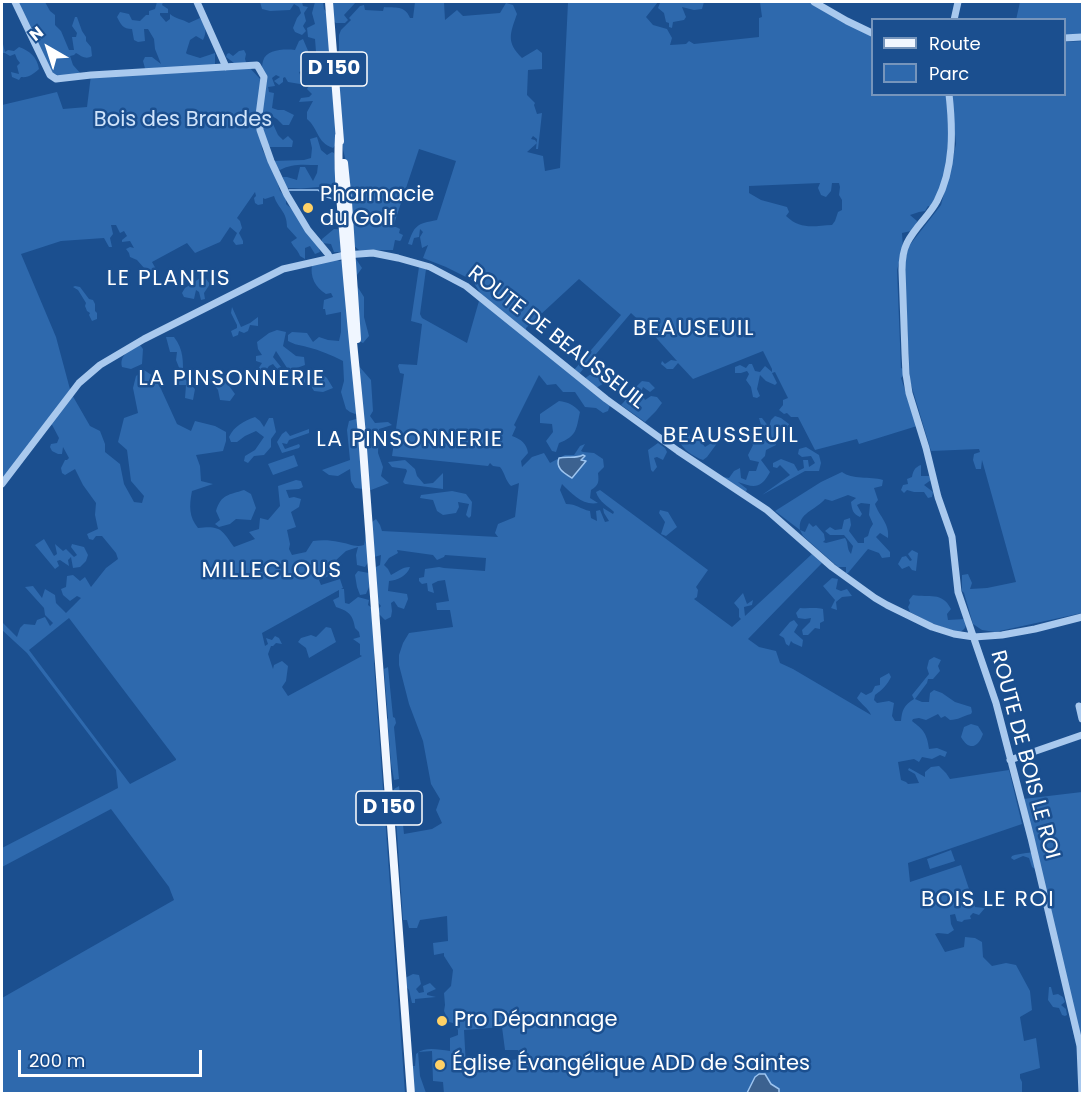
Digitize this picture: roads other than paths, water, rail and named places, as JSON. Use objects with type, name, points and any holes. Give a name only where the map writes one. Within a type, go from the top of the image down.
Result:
[{"type":"main road","name":"D 150","points":[[329,2],[353,353],[360,414],[411,1094]]},
{"type":"street","points":[[15,2],[50,75],[56,79],[257,65],[264,76],[260,130],[265,145],[283,188],[308,230],[330,258]]},
{"type":"street","points":[[197,2],[226,67]]},
{"type":"street","points":[[814,2],[871,32]]},
{"type":"street","points":[[954,18],[958,2]]},
{"type":"street","points":[[1066,38],[1083,37]]},
{"type":"street","name":"ROUTE DE BOIS LE ROI","points":[[949,96],[951,150],[945,183],[933,208],[906,244],[903,256],[906,374],[909,393],[938,497],[952,537],[958,592],[996,703],[1031,838],[1080,1046],[1082,1094]]},
{"type":"street","name":"ROUTE DE BEAUSSEUIL","points":[[2,484],[79,383],[100,365],[144,339],[283,269],[330,258],[373,253],[430,267],[466,286],[606,399],[678,452],[767,510],[832,567],[875,598],[932,627],[974,637],[1035,629],[1083,617]]},
{"type":"street","points":[[1079,706],[1083,719]]},
{"type":"street","points":[[1010,760],[1083,735]]},
{"type":"waterway","points":[[289,190],[318,190],[333,199]]},
{"type":"place","name":"Pharmacie du Golf","points":[[308,208]]},
{"type":"place","name":"Pro Dépannage","points":[[442,1021]]},
{"type":"place","name":"Église Évangélique ADD de Saintes","points":[[440,1065]]},
{"type":"district","name":"LE PLANTIS","points":[[169,279]]},
{"type":"district","name":"BEAUSEUIL","points":[[694,329]]},
{"type":"district","name":"LA PINSONNERIE","points":[[232,379]]},
{"type":"district","name":"BEAUSSEUIL","points":[[731,436]]},
{"type":"district","name":"LA PINSONNERIE","points":[[410,440]]},
{"type":"district","name":"MILLECLOUS","points":[[272,571]]},
{"type":"district","name":"BOIS LE ROI","points":[[988,900]]},
{"type":"park label","name":"Bois des Brandes","points":[[183,121]]}]
